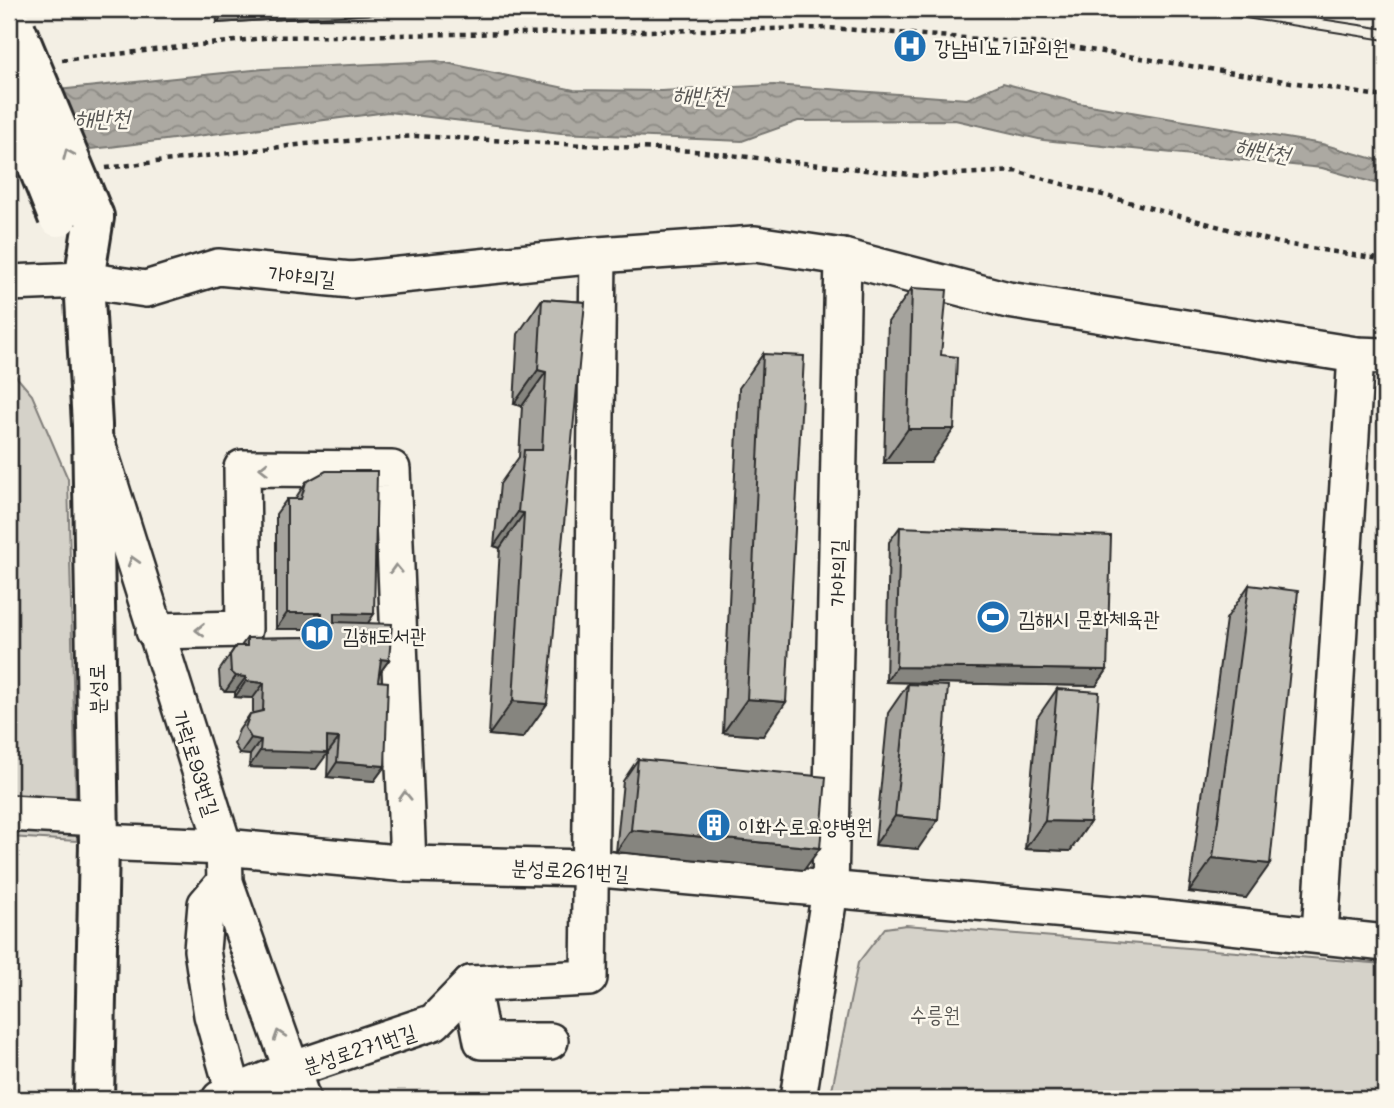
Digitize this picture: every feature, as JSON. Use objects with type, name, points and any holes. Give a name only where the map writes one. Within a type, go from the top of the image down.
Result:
[{"type":"main road","points":[[13,20],[76,217]]},
{"type":"main road","points":[[9,94],[76,217]]},
{"type":"main road","name":"분성로","points":[[76,217],[84,279],[92,425],[99,830],[94,1099]]},
{"type":"street","name":"가야의길","points":[[9,283],[84,279],[146,289],[218,267],[351,280],[598,255],[755,244],[843,257],[1008,300],[1371,356]]},
{"type":"street","points":[[550,1041],[482,1041],[471,984],[589,978],[598,255]]},
{"type":"street","name":"가야의길","points":[[830,890],[843,257]]},
{"type":"street","points":[[1320,934],[1371,356]]},
{"type":"street","name":"가락로93번길","points":[[92,425],[154,631],[224,847],[225,882],[296,1085]]},
{"type":"street","points":[[154,631],[244,629],[242,468],[392,469],[408,864]]},
{"type":"street","name":"분성로261번길","points":[[9,813],[99,830],[224,847],[408,864],[589,868],[1320,934],[1385,943]]},
{"type":"street","name":"분성로271번길","points":[[225,882],[206,904],[202,950],[227,1096],[296,1085],[434,1023],[471,984]]},
{"type":"street","points":[[798,1099],[830,890]]},
{"type":"path","points":[[55,60],[273,37],[829,27],[1059,45],[1385,97]]},
{"type":"path","points":[[103,168],[305,144],[416,135],[694,151],[920,176],[1015,171],[1279,243],[1385,260]]},
{"type":"green space","points":[[9,368],[32,395],[68,479],[77,841],[9,837]]},
{"type":"green space","name":"수릉원","points":[[906,925],[1385,964],[1385,1099],[830,1099],[858,963],[885,928]]},
{"type":"water","name":"해반천","points":[[437,61],[574,90],[661,91],[774,85],[967,99],[1003,83],[1078,103],[1322,144],[1385,162],[1385,186],[1322,168],[1043,140],[955,120],[798,121],[742,141],[561,133],[388,112],[9,157],[9,95],[263,69]]},
{"type":"building","points":[[912,288],[947,290],[941,355],[957,357],[954,429],[908,429]]},
{"type":"building","points":[[542,299],[585,302],[547,704],[513,701],[524,513],[518,512],[524,450],[542,450],[546,372],[538,370]]},
{"type":"building","points":[[763,354],[804,356],[786,702],[747,699]]},
{"type":"building","name":"김해도서관","points":[[326,471],[377,471],[374,614],[334,613],[334,622],[392,624],[389,660],[381,659],[378,681],[388,682],[385,766],[337,762],[339,738],[327,737],[327,753],[260,751],[261,740],[251,738],[245,728],[250,714],[263,711],[264,683],[246,681],[246,677],[236,676],[231,672],[230,655],[236,646],[247,646],[247,638],[320,637],[322,613],[287,613],[287,499],[301,499],[306,482]]},
{"type":"building","name":"김해시 문화체육관","points":[[900,527],[1111,536],[1107,670],[896,667]]},
{"type":"building","points":[[1249,585],[1298,591],[1270,864],[1213,858]]},
{"type":"building","points":[[908,684],[948,686],[938,820],[895,816]]},
{"type":"building","points":[[1057,689],[1099,692],[1090,822],[1045,821]]},
{"type":"building","name":"이화수로요양병원","points":[[638,759],[826,777],[820,848],[631,830]]},
{"type":"tram line","points":[[1189,9],[1385,40]]},
{"type":"tram line","points":[[1257,9],[1385,29]]},
{"type":"place","name":"강남비뇨기과의원","points":[[910,46]]},
{"type":"place","name":"김해시 문화체육관","points":[[993,617]]},
{"type":"place","name":"김해도서관","points":[[317,634]]},
{"type":"place","name":"이화수로요양병원","points":[[714,825]]}]
